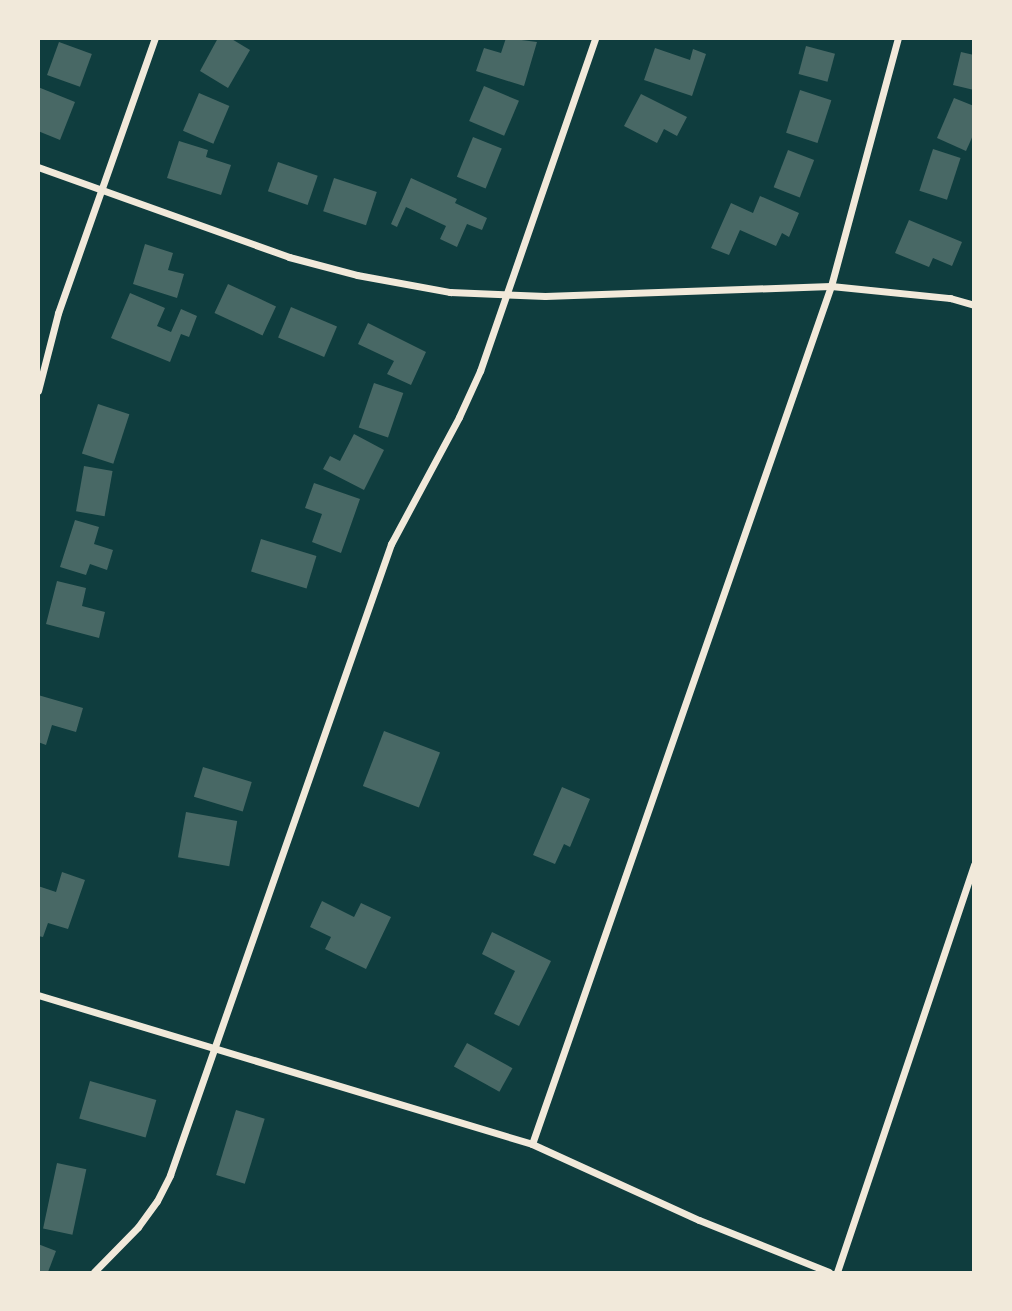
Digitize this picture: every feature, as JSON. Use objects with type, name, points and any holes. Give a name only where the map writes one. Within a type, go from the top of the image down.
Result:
[{"type":"street","points":[[38,391],[58,313],[155,38]]},
{"type":"street","points":[[94,1272],[138,1227],[157,1201],[170,1175],[212,1048],[391,544],[459,417],[506,296],[595,38]]},
{"type":"street","points":[[532,1144],[831,286],[898,38]]},
{"type":"street","points":[[38,167],[289,257],[357,275],[450,292],[506,296],[831,286],[939,296],[974,305]]},
{"type":"street","points":[[837,1272],[974,864]]},
{"type":"street","points":[[38,995],[532,1144],[699,1220],[829,1272]]},
{"type":"building","points":[[218,38],[230,38],[250,50],[228,88],[200,71]]},
{"type":"building","points":[[506,38],[537,42],[524,86],[476,71],[484,48],[501,53]]},
{"type":"building","points":[[59,42],[92,54],[80,87],[47,75]]},
{"type":"building","points":[[806,46],[835,54],[827,82],[798,74]]},
{"type":"building","points":[[655,48],[690,60],[693,49],[706,54],[692,96],[644,80]]},
{"type":"building","points":[[961,52],[974,55],[974,90],[953,85]]},
{"type":"building","points":[[484,86],[519,101],[504,136],[469,121]]},
{"type":"building","points":[[38,87],[75,102],[60,140],[38,131]]},
{"type":"building","points":[[800,90],[831,100],[817,143],[786,133]]},
{"type":"building","points":[[199,93],[229,106],[213,144],[183,131]]},
{"type":"building","points":[[641,94],[687,117],[677,136],[664,129],[657,143],[624,126]]},
{"type":"building","points":[[954,98],[974,106],[974,133],[966,151],[937,138]]},
{"type":"building","points":[[473,137],[502,149],[486,188],[457,177]]},
{"type":"building","points":[[179,141],[208,150],[206,157],[231,165],[221,195],[167,178]]},
{"type":"building","points":[[933,149],[961,158],[947,200],[919,191]]},
{"type":"building","points":[[788,150],[814,160],[800,197],[774,187]]},
{"type":"building","points":[[278,162],[318,176],[308,205],[268,191]]},
{"type":"building","points":[[334,178],[377,192],[366,225],[323,211]]},
{"type":"building","points":[[411,178],[457,199],[455,203],[487,218],[482,230],[467,224],[457,247],[440,239],[446,226],[406,207],[397,227],[391,224]]},
{"type":"building","points":[[760,196],[799,213],[789,237],[782,233],[776,246],[740,230],[729,255],[711,248],[731,203],[753,213]]},
{"type":"building","points":[[909,220],[962,242],[952,266],[933,258],[929,267],[895,253]]},
{"type":"building","points":[[145,244],[173,253],[168,270],[184,274],[177,298],[133,284]]},
{"type":"building","points":[[228,284],[276,306],[263,335],[214,313]]},
{"type":"building","points":[[130,293],[165,308],[157,326],[171,332],[181,309],[197,316],[189,337],[181,334],[170,362],[111,338]]},
{"type":"building","points":[[291,307],[337,327],[324,357],[278,337]]},
{"type":"building","points":[[368,323],[426,352],[411,385],[387,374],[394,361],[358,344]]},
{"type":"building","points":[[374,383],[403,393],[388,438],[359,427]]},
{"type":"building","points":[[98,404],[129,414],[113,464],[82,453]]},
{"type":"building","points":[[354,434],[384,450],[364,490],[323,469],[330,456],[340,461]]},
{"type":"building","points":[[84,466],[113,471],[105,516],[76,511]]},
{"type":"building","points":[[314,483],[360,499],[341,553],[312,542],[322,514],[305,508]]},
{"type":"building","points":[[75,520],[99,527],[94,544],[113,550],[107,570],[90,564],[86,575],[60,567]]},
{"type":"building","points":[[261,539],[316,556],[307,588],[251,572]]},
{"type":"building","points":[[57,581],[86,588],[82,606],[105,612],[99,638],[46,624]]},
{"type":"building","points":[[38,695],[83,708],[76,732],[52,725],[46,745],[38,742]]},
{"type":"building","points":[[384,731],[440,753],[419,808],[363,786]]},
{"type":"building","points":[[203,767],[252,782],[243,812],[194,797]]},
{"type":"building","points":[[562,787],[590,799],[570,847],[564,844],[555,864],[533,855]]},
{"type":"building","points":[[186,812],[237,821],[229,866],[178,857]]},
{"type":"building","points":[[62,872],[85,880],[68,929],[48,923],[43,937],[38,936],[38,886],[56,892]]},
{"type":"building","points":[[322,901],[354,917],[361,903],[391,917],[366,969],[325,949],[331,937],[310,927]]},
{"type":"building","points":[[492,932],[551,961],[519,1026],[494,1014],[515,971],[482,954]]},
{"type":"building","points":[[467,1043],[512,1068],[499,1092],[454,1067]]},
{"type":"building","points":[[90,1081],[156,1100],[146,1138],[79,1118]]},
{"type":"building","points":[[236,1110],[265,1119],[245,1184],[216,1175]]},
{"type":"building","points":[[57,1163],[86,1169],[72,1235],[43,1229]]},
{"type":"building","points":[[38,1244],[56,1251],[48,1272],[38,1272]]}]
